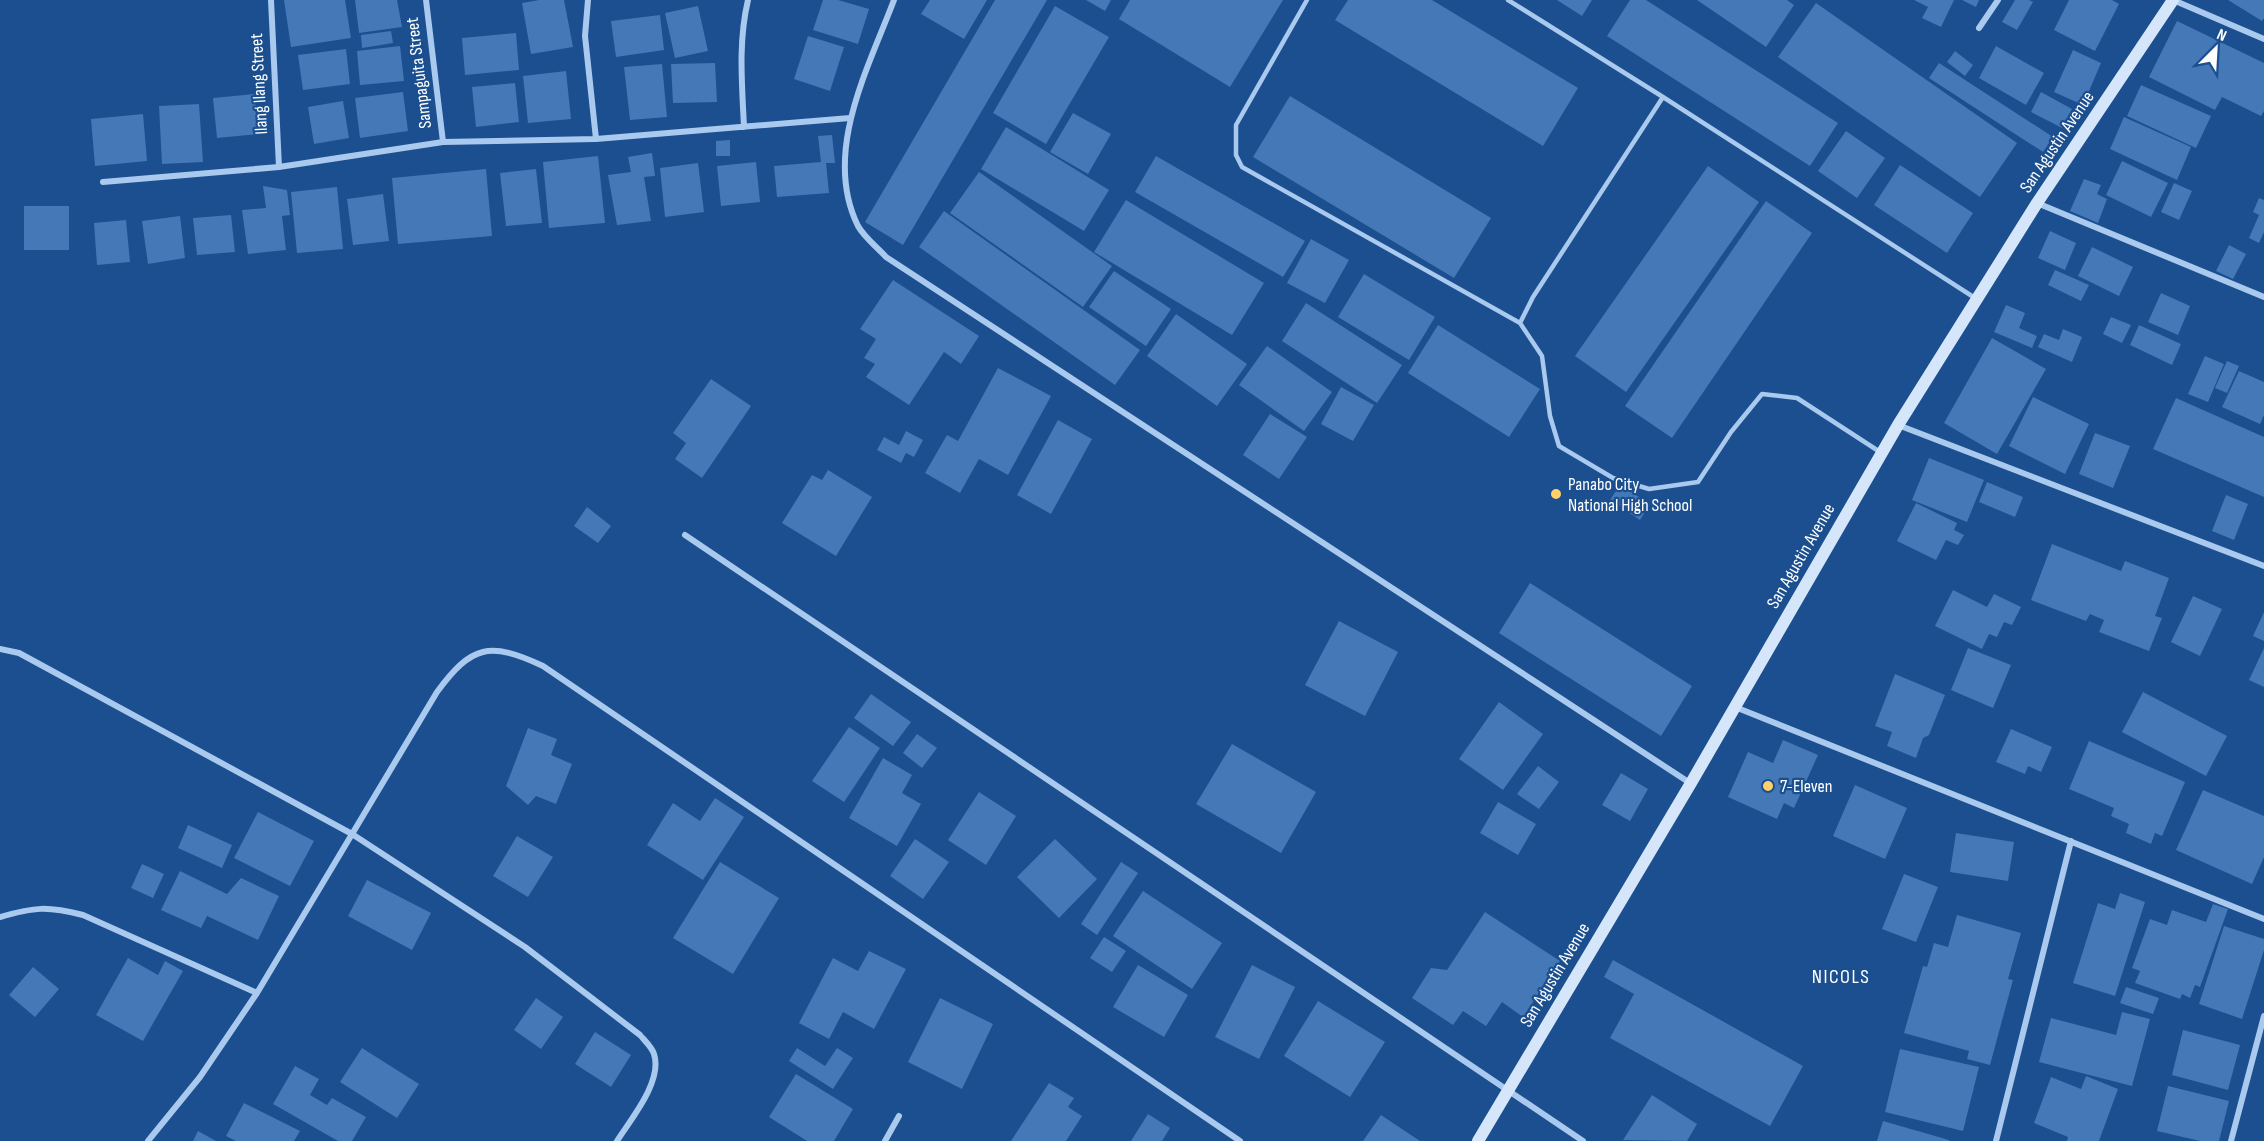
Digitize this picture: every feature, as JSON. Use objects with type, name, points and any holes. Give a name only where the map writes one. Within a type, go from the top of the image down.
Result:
[{"type":"street","name":"Ilang Ilang Street","points":[[271,0],[279,166]]},
{"type":"street","name":"Sampaguita Street","points":[[426,0],[442,142]]},
{"type":"street","points":[[588,0],[585,36],[596,139]]},
{"type":"street","points":[[744,127],[741,61],[743,20],[748,0]]},
{"type":"street","points":[[894,0],[850,118],[845,168],[849,203],[859,228],[886,256],[1691,783]]},
{"type":"street","points":[[1979,28],[1998,0]]},
{"type":"street","points":[[2173,0],[2264,39]]},
{"type":"street","name":"San Agustin Avenue","points":[[1478,1141],[1691,783],[1898,425],[2037,204],[2173,0]]},
{"type":"street","points":[[103,182],[279,166],[442,142],[596,139],[850,118]]},
{"type":"street","points":[[2037,204],[2264,297]]},
{"type":"street","points":[[1898,425],[2264,566]]},
{"type":"street","points":[[685,535],[1583,1141]]},
{"type":"street","points":[[0,649],[19,653],[352,834],[525,947],[640,1035],[654,1053],[655,1068],[651,1085],[617,1141]]},
{"type":"street","points":[[147,1141],[200,1077],[257,993],[437,692],[453,671],[474,653],[496,651],[517,654],[543,666],[1240,1141]]},
{"type":"street","points":[[1735,707],[2264,919]]},
{"type":"street","points":[[1996,1141],[2071,841]]},
{"type":"street","points":[[0,917],[29,909],[53,908],[83,915],[257,993]]},
{"type":"street","points":[[2231,1141],[2264,1016]]},
{"type":"street","points":[[885,1141],[899,1116]]},
{"type":"lane","points":[[1307,0],[1236,125],[1236,155],[1242,167],[1520,323],[1542,356],[1550,416],[1559,446],[1613,478],[1649,489],[1698,482],[1731,432],[1762,394],[1797,398],[1882,453]]},
{"type":"lane","points":[[1508,0],[1663,97],[1977,300]]},
{"type":"lane","points":[[1520,323],[1533,297],[1663,97]]},
{"type":"building","points":[[284,0],[345,0],[351,38],[291,47]]},
{"type":"building","points":[[355,0],[397,0],[402,27],[359,33]]},
{"type":"building","points":[[564,0],[573,47],[531,54],[522,3]]},
{"type":"building","points":[[823,0],[838,0],[869,9],[858,44],[813,30]]},
{"type":"building","points":[[930,0],[987,0],[964,39],[921,14]]},
{"type":"building","points":[[995,0],[1047,0],[903,245],[865,222]]},
{"type":"building","points":[[1086,0],[1111,0],[1105,11]]},
{"type":"building","points":[[1130,0],[1283,0],[1230,87],[1119,19]]},
{"type":"building","points":[[1348,0],[1432,0],[1578,88],[1543,146],[1335,20]]},
{"type":"building","points":[[1557,0],[1592,0],[1582,16]]},
{"type":"building","points":[[1630,0],[1646,0],[1838,123],[1810,166],[1607,36]]},
{"type":"building","points":[[1697,0],[1787,0],[1794,5],[1766,47]]},
{"type":"building","points":[[1914,0],[1954,0],[1941,27],[1922,18],[1928,7]]},
{"type":"building","points":[[1962,0],[1979,0],[1976,7]]},
{"type":"building","points":[[2015,0],[2033,2],[2017,30],[2002,22]]},
{"type":"building","points":[[2069,0],[2112,0],[2119,4],[2095,51],[2054,30]]},
{"type":"building","points":[[2228,0],[2264,0],[2264,18],[2262,21]]},
{"type":"building","points":[[1816,3],[2017,143],[1980,197],[1778,57]]},
{"type":"building","points":[[698,6],[708,51],[675,58],[665,13]]},
{"type":"building","points":[[1055,6],[1109,37],[1046,144],[993,113]]},
{"type":"building","points":[[660,15],[664,50],[616,57],[611,21]]},
{"type":"building","points":[[2177,21],[2264,63],[2264,111],[2261,116],[2222,97],[2215,110],[2149,77]]},
{"type":"building","points":[[391,31],[393,43],[362,48],[361,35]]},
{"type":"building","points":[[516,33],[519,70],[465,75],[462,38]]},
{"type":"building","points":[[808,36],[844,47],[830,91],[794,79]]},
{"type":"building","points":[[400,46],[404,81],[360,85],[357,51]]},
{"type":"building","points":[[1996,46],[2044,73],[2026,105],[1979,78]]},
{"type":"building","points":[[346,49],[350,84],[303,90],[298,55]]},
{"type":"building","points":[[2073,50],[2101,63],[2083,105],[2054,92]]},
{"type":"building","points":[[1955,51],[1973,65],[1965,76],[1947,62]]},
{"type":"building","points":[[715,63],[717,102],[673,103],[671,64]]},
{"type":"building","points":[[1939,63],[2053,137],[2043,152],[1929,78]]},
{"type":"building","points":[[662,64],[667,117],[630,120],[624,67]]},
{"type":"building","points":[[566,71],[571,119],[528,123],[523,76]]},
{"type":"building","points":[[515,83],[519,122],[476,127],[472,87]]},
{"type":"building","points":[[2141,85],[2211,116],[2196,148],[2127,116]]},
{"type":"building","points":[[403,92],[408,131],[360,138],[355,98]]},
{"type":"building","points":[[2041,92],[2072,109],[2062,128],[2031,112]]},
{"type":"building","points":[[255,94],[258,134],[217,138],[213,98]]},
{"type":"building","points":[[1290,96],[1491,218],[1454,278],[1253,157]]},
{"type":"building","points":[[343,101],[349,138],[314,144],[308,107]]},
{"type":"building","points":[[199,104],[203,162],[162,164],[159,106]]},
{"type":"building","points":[[1073,113],[1111,134],[1088,174],[1050,152]]},
{"type":"building","points":[[143,114],[147,161],[95,166],[91,119]]},
{"type":"building","points":[[2124,117],[2191,147],[2177,180],[2110,149]]},
{"type":"building","points":[[1006,127],[1109,190],[1084,231],[981,169]]},
{"type":"building","points":[[1846,131],[1885,158],[1857,198],[1818,171]]},
{"type":"building","points":[[832,135],[835,163],[826,163],[829,193],[777,197],[774,166],[821,162],[818,136]]},
{"type":"building","points":[[730,140],[730,156],[716,156],[716,141]]},
{"type":"building","points":[[652,153],[655,176],[644,177],[651,221],[617,225],[608,175],[631,172],[628,157]]},
{"type":"building","points":[[598,156],[605,223],[549,228],[543,162]]},
{"type":"building","points":[[1156,156],[1305,241],[1283,277],[1135,192]]},
{"type":"building","points":[[2122,161],[2168,183],[2151,217],[2106,195]]},
{"type":"building","points":[[756,162],[760,202],[721,206],[717,166]]},
{"type":"building","points":[[698,163],[704,212],[665,217],[660,168]]},
{"type":"building","points":[[1900,165],[1973,213],[1947,253],[1874,205]]},
{"type":"building","points":[[1708,166],[1759,202],[1626,392],[1575,356]]},
{"type":"building","points":[[486,169],[492,236],[398,244],[392,178]]},
{"type":"building","points":[[536,169],[542,223],[506,226],[500,173]]},
{"type":"building","points":[[979,172],[1112,266],[1083,307],[950,213]]},
{"type":"building","points":[[2084,179],[2101,185],[2097,194],[2107,199],[2098,223],[2070,211]]},
{"type":"building","points":[[2174,183],[2192,191],[2179,220],[2161,212]]},
{"type":"building","points":[[263,186],[287,190],[290,215],[282,216],[286,250],[248,254],[242,210],[266,208]]},
{"type":"building","points":[[337,187],[343,249],[297,253],[291,192]]},
{"type":"building","points":[[383,194],[389,241],[353,245],[347,199]]},
{"type":"building","points":[[2259,198],[2264,200],[2264,232],[2259,243],[2249,238],[2259,215],[2253,212]]},
{"type":"building","points":[[1126,200],[1264,283],[1232,335],[1094,252]]},
{"type":"building","points":[[1766,201],[1812,233],[1672,438],[1625,406]]},
{"type":"building","points":[[24,206],[69,206],[69,250],[24,250]]},
{"type":"building","points":[[944,211],[1140,350],[1115,385],[919,247]]},
{"type":"building","points":[[231,215],[235,252],[197,255],[193,218]]},
{"type":"building","points":[[180,216],[185,258],[148,264],[142,221]]},
{"type":"building","points":[[126,220],[130,262],[97,265],[94,223]]},
{"type":"building","points":[[2050,231],[2076,243],[2065,270],[2038,258]]},
{"type":"building","points":[[1311,239],[1349,260],[1325,303],[1287,283]]},
{"type":"building","points":[[2229,245],[2246,254],[2233,279],[2216,271]]},
{"type":"building","points":[[2092,247],[2133,267],[2119,296],[2078,276]]},
{"type":"building","points":[[2055,270],[2089,285],[2081,301],[2048,285]]},
{"type":"building","points":[[1114,271],[1171,309],[1146,346],[1089,307]]},
{"type":"building","points":[[1364,274],[1435,317],[1409,360],[1338,317]]},
{"type":"building","points":[[893,280],[979,336],[961,364],[944,352],[909,405],[866,377],[875,364],[864,358],[876,339],[860,329]]},
{"type":"building","points":[[2161,293],[2190,306],[2178,335],[2148,322]]},
{"type":"building","points":[[1306,303],[1402,365],[1377,403],[1282,341]]},
{"type":"building","points":[[2006,305],[2025,313],[2019,328],[2037,336],[2032,348],[1994,332]]},
{"type":"building","points":[[1176,314],[1247,364],[1217,406],[1147,356]]},
{"type":"building","points":[[2111,317],[2131,325],[2122,343],[2103,334]]},
{"type":"building","points":[[1438,325],[1540,389],[1509,437],[1408,373]]},
{"type":"building","points":[[2139,325],[2181,344],[2172,365],[2130,345]]},
{"type":"building","points":[[2063,329],[2082,337],[2072,362],[2038,347],[2044,334],[2059,340]]},
{"type":"building","points":[[1992,338],[2046,369],[1997,454],[1944,423]]},
{"type":"building","points":[[1267,346],[1332,392],[1304,431],[1239,385]]},
{"type":"building","points":[[2205,356],[2224,364],[2208,402],[2188,394]]},
{"type":"building","points":[[2227,361],[2239,366],[2227,393],[2215,388]]},
{"type":"building","points":[[998,368],[1051,396],[1008,475],[979,459],[960,493],[925,473],[947,435],[958,441]]},
{"type":"building","points":[[2239,371],[2264,382],[2264,415],[2260,424],[2222,407]]},
{"type":"building","points":[[711,379],[751,406],[702,478],[675,459],[686,443],[673,433]]},
{"type":"building","points":[[1341,387],[1374,405],[1353,441],[1321,424]]},
{"type":"building","points":[[2033,397],[2089,424],[2065,474],[2009,446]]},
{"type":"building","points":[[2176,398],[2264,437],[2264,497],[2153,449]]},
{"type":"building","points":[[1270,414],[1307,437],[1279,479],[1243,455]]},
{"type":"building","points":[[1058,420],[1092,439],[1051,514],[1017,495]]},
{"type":"building","points":[[906,431],[923,440],[914,457],[906,453],[901,463],[877,450],[884,437],[899,445]]},
{"type":"building","points":[[2095,433],[2130,446],[2113,488],[2079,474]]},
{"type":"building","points":[[1929,458],[1984,480],[1967,522],[1912,500]]},
{"type":"building","points":[[828,470],[872,497],[836,556],[782,523],[812,475],[822,480]]},
{"type":"building","points":[[1987,482],[2023,497],[2015,517],[1979,502]]},
{"type":"building","points":[[1620,485],[1650,504],[1640,520],[1610,500]]},
{"type":"building","points":[[2226,495],[2248,504],[2234,540],[2212,531]]},
{"type":"building","points":[[1916,503],[1957,523],[1954,530],[1964,535],[1958,545],[1946,540],[1936,560],[1897,541]]},
{"type":"building","points":[[587,507],[611,526],[598,543],[574,526]]},
{"type":"building","points":[[2052,544],[2121,571],[2125,561],[2169,578],[2155,616],[2162,618],[2149,651],[2099,632],[2104,620],[2090,614],[2086,621],[2031,600]]},
{"type":"building","points":[[1530,583],[1692,686],[1661,736],[1499,633]]},
{"type":"building","points":[[1953,590],[1987,607],[1994,594],[2021,607],[2012,625],[2004,622],[1997,637],[1989,634],[1982,649],[1935,626]]},
{"type":"building","points":[[2193,596],[2222,609],[2200,656],[2171,642]]},
{"type":"building","points":[[2264,612],[2264,641],[2253,636]]},
{"type":"building","points":[[1339,621],[1398,652],[1365,716],[1305,685]]},
{"type":"building","points":[[1968,648],[2011,665],[1993,708],[1951,690]]},
{"type":"building","points":[[2264,648],[2264,687],[2249,680]]},
{"type":"building","points":[[1895,674],[1945,695],[1929,735],[1923,738],[1916,758],[1887,746],[1892,732],[1875,726]]},
{"type":"building","points":[[2143,692],[2227,736],[2206,776],[2122,732]]},
{"type":"building","points":[[871,694],[911,722],[893,746],[854,718]]},
{"type":"building","points":[[1499,702],[1543,734],[1503,790],[1459,759]]},
{"type":"building","points":[[849,727],[880,748],[844,802],[812,781]]},
{"type":"building","points":[[528,728],[557,739],[551,755],[572,764],[556,804],[536,796],[528,805],[506,786]]},
{"type":"building","points":[[2011,729],[2052,747],[2041,772],[2028,766],[2025,774],[1996,762]]},
{"type":"building","points":[[917,734],[937,748],[922,768],[903,753]]},
{"type":"building","points":[[1783,740],[1818,755],[1794,808],[1784,803],[1777,819],[1728,797],[1748,752],[1773,763]]},
{"type":"building","points":[[2089,741],[2185,782],[2162,836],[2155,833],[2151,844],[2126,833],[2129,824],[2111,816],[2114,808],[2069,789]]},
{"type":"building","points":[[1232,744],[1316,792],[1281,853],[1196,804]]},
{"type":"building","points":[[883,758],[912,775],[902,793],[921,804],[897,846],[849,818]]},
{"type":"building","points":[[1538,766],[1559,782],[1539,809],[1517,794]]},
{"type":"building","points":[[1621,773],[1648,789],[1630,821],[1602,805]]},
{"type":"building","points":[[1855,785],[1907,808],[1885,859],[1833,836]]},
{"type":"building","points":[[2203,790],[2264,816],[2264,857],[2252,884],[2176,850]]},
{"type":"building","points":[[979,792],[1016,816],[986,865],[948,840]]},
{"type":"building","points":[[715,798],[744,817],[703,880],[647,845],[673,803],[700,821]]},
{"type":"building","points":[[1498,802],[1536,824],[1518,855],[1480,833]]},
{"type":"building","points":[[258,812],[314,841],[290,886],[234,858]]},
{"type":"building","points":[[188,825],[232,845],[222,868],[178,848]]},
{"type":"building","points":[[1956,833],[2014,842],[2008,881],[1950,872]]},
{"type":"building","points":[[517,836],[553,857],[528,897],[493,876]]},
{"type":"building","points":[[915,839],[949,862],[923,899],[890,876]]},
{"type":"building","points":[[1055,839],[1097,879],[1059,918],[1017,877]]},
{"type":"building","points":[[720,862],[779,898],[733,974],[673,938]]},
{"type":"building","points":[[1121,862],[1138,873],[1097,935],[1081,924]]},
{"type":"building","points":[[142,864],[164,874],[153,898],[131,888]]},
{"type":"building","points":[[180,871],[227,894],[241,878],[279,896],[258,940],[207,916],[201,928],[161,910]]},
{"type":"building","points":[[1904,874],[1938,887],[1916,942],[1882,929]]},
{"type":"building","points":[[367,880],[431,913],[412,950],[348,916]]},
{"type":"building","points":[[1143,891],[1222,943],[1192,989],[1113,936]]},
{"type":"building","points":[[2120,893],[2145,902],[2115,996],[2073,983],[2098,903],[2115,909]]},
{"type":"building","points":[[2213,904],[2228,909],[2200,987],[2195,985],[2190,998],[2182,994],[2180,999],[2135,983],[2140,971],[2132,968],[2150,919],[2167,925],[2172,910],[2206,922]]},
{"type":"building","points":[[1485,912],[1560,961],[1523,1017],[1502,1002],[1486,1026],[1463,1011],[1453,1025],[1412,998],[1431,968],[1447,970]]},
{"type":"building","points":[[1957,915],[2021,933],[2008,979],[2013,980],[1990,1065],[1967,1059],[1969,1051],[1904,1033],[1923,966],[1927,967],[1934,943],[1948,947]]},
{"type":"building","points":[[2224,926],[2264,939],[2264,950],[2242,1019],[2199,1004]]},
{"type":"building","points":[[1104,937],[1126,951],[1112,972],[1090,958]]},
{"type":"building","points":[[869,951],[906,969],[874,1029],[843,1012],[829,1039],[799,1023],[833,958],[858,971]]},
{"type":"building","points":[[128,958],[158,975],[165,961],[183,971],[143,1041],[96,1015]]},
{"type":"building","points":[[1613,960],[1803,1066],[1770,1126],[1610,1038],[1634,994],[1604,977]]},
{"type":"building","points":[[1138,965],[1188,995],[1164,1037],[1113,1007]]},
{"type":"building","points":[[1252,965],[1295,987],[1259,1059],[1215,1037]]},
{"type":"building","points":[[33,967],[59,989],[35,1017],[9,995]]},
{"type":"building","points":[[2126,987],[2159,998],[2153,1014],[2120,1003]]},
{"type":"building","points":[[536,998],[563,1017],[541,1049],[514,1030]]},
{"type":"building","points":[[940,998],[993,1024],[962,1089],[908,1062]]},
{"type":"building","points":[[1318,1001],[1385,1042],[1350,1097],[1284,1056]]},
{"type":"building","points":[[2122,1012],[2150,1019],[2132,1086],[2039,1062],[2051,1018],[2116,1035]]},
{"type":"building","points":[[2183,1030],[2240,1045],[2228,1090],[2172,1075]]},
{"type":"building","points":[[595,1032],[631,1055],[611,1087],[575,1064]]},
{"type":"building","points":[[362,1048],[419,1084],[397,1118],[340,1082]]},
{"type":"building","points":[[797,1048],[825,1066],[837,1048],[853,1058],[833,1089],[789,1061]]},
{"type":"building","points":[[1900,1049],[1979,1067],[1963,1131],[1885,1112]]},
{"type":"building","points":[[295,1066],[319,1079],[310,1095],[327,1105],[332,1098],[366,1117],[352,1141],[338,1141],[273,1104]]},
{"type":"building","points":[[796,1074],[853,1109],[834,1141],[807,1141],[769,1117]]},
{"type":"building","points":[[2086,1076],[2118,1089],[2099,1141],[2067,1141],[2068,1137],[2034,1123],[2051,1077],[2081,1089]]},
{"type":"building","points":[[1049,1083],[1074,1098],[1068,1107],[1082,1116],[1066,1141],[1011,1141]]},
{"type":"building","points":[[2168,1086],[2229,1101],[2219,1141],[2200,1141],[2157,1131]]},
{"type":"building","points":[[1652,1095],[1697,1124],[1687,1141],[1623,1140]]},
{"type":"building","points":[[244,1103],[300,1131],[294,1141],[236,1141],[226,1136]]},
{"type":"building","points":[[1148,1114],[1170,1128],[1162,1141],[1131,1141]]},
{"type":"building","points":[[1381,1115],[1420,1141],[1363,1141]]},
{"type":"building","points":[[1883,1121],[1949,1140],[1949,1141],[1877,1141]]},
{"type":"building","points":[[198,1131],[216,1141],[193,1141]]},
{"type":"place","name":"Panabo City National High School","points":[[1556,494]]},
{"type":"place","name":"7-Eleven","points":[[1768,786]]},
{"type":"district","name":"NICOLS","points":[[1841,977]]}]
